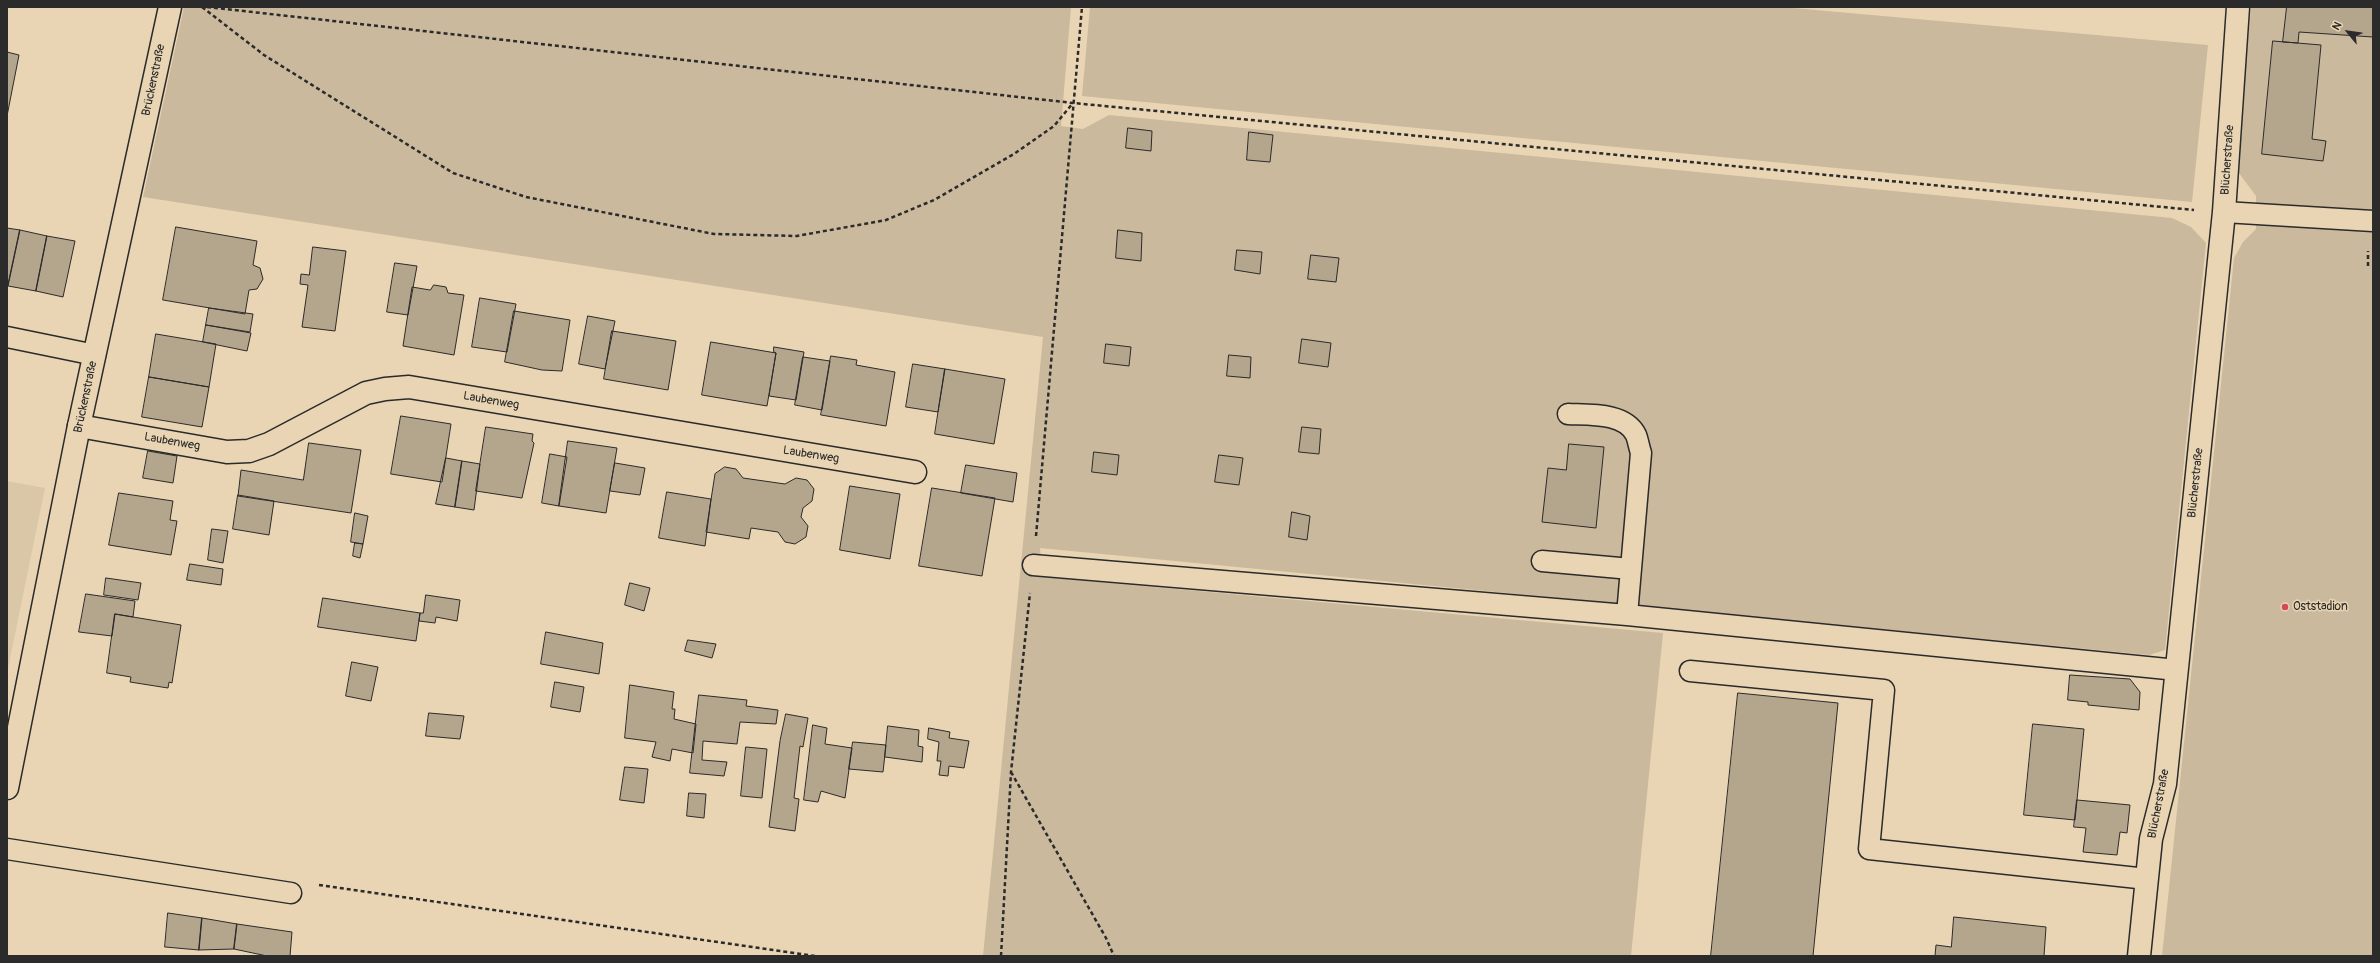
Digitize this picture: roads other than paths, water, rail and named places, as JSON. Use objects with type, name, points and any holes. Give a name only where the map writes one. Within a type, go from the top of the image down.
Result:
[{"type":"street","name":"Brückenstraße","points":[[7,788],[79,426],[170,7]]},
{"type":"street","name":"Blücherstraße","points":[[2139,956],[2152,839],[2165,784],[2177,670],[2224,212],[2238,7]]},
{"type":"street","name":"Laubenweg","points":[[79,426],[227,452],[249,451],[269,444],[366,393],[386,388],[409,388],[915,472]]},
{"type":"lane","points":[[2224,212],[2373,221]]},
{"type":"lane","points":[[7,338],[95,355]]},
{"type":"lane","points":[[1568,414],[1608,416],[1622,421],[1635,434],[1641,453],[1627,615]]},
{"type":"lane","points":[[1542,561],[1631,569]]},
{"type":"lane","points":[[1033,565],[1627,615],[2177,670]]},
{"type":"lane","points":[[1690,671],[1884,690],[1869,849],[2147,880]]},
{"type":"lane","points":[[7,849],[291,893]]},
{"type":"place","name":"Oststadion","points":[[2285,607]]}]
